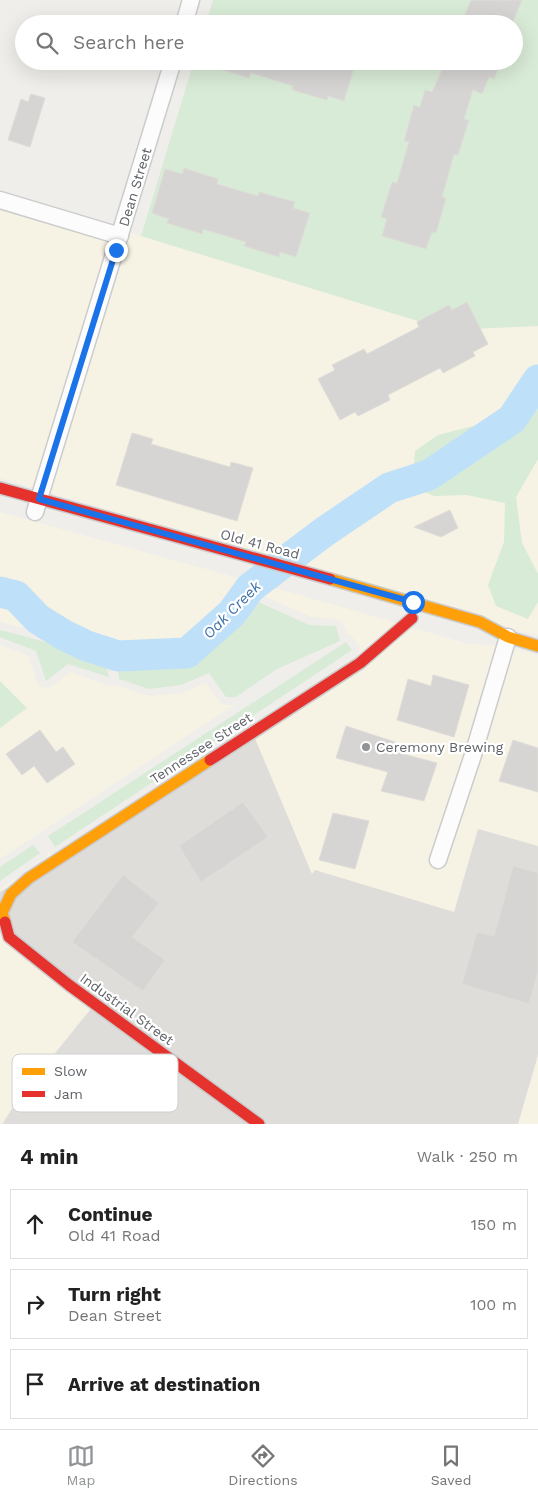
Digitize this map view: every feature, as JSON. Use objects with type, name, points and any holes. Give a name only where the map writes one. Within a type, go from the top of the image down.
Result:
[{"type":"street","points":[[187,15],[191,0]]},
{"type":"street","name":"Dean Street","points":[[36,509],[170,70]]},
{"type":"street","points":[[0,200],[120,236]]},
{"type":"street","name":"Old 41 Road","points":[[0,488],[36,509],[227,551],[317,575],[480,622],[508,637],[538,646]]},
{"type":"street","name":"Tennessee Street","points":[[7,903],[11,894],[29,878],[360,663],[412,618]]},
{"type":"street","name":"Old 41 Road","points":[[480,636],[508,637]]},
{"type":"street","points":[[438,860],[473,755],[508,637]]},
{"type":"street","name":"Industrial Street","points":[[7,903],[2,913],[9,937],[69,985],[163,1054]]},
{"type":"street","name":"Industrial Street","points":[[178,1065],[259,1124]]},
{"type":"shaded area","points":[[0,191],[447,330],[538,326],[538,378],[529,397],[505,418],[438,435],[434,496],[467,495],[505,503],[504,542],[488,585],[528,619],[538,602],[538,636],[0,478]]},
{"type":"shaded area","points":[[538,459],[538,574],[522,543],[516,497]]},
{"type":"shaded area","points":[[0,512],[469,644],[506,646],[538,655],[538,846],[478,829],[454,912],[315,870],[312,874],[0,892],[0,890],[45,859],[48,851],[52,855],[357,656],[360,648],[352,636],[347,634],[341,621],[312,617],[252,591],[245,593],[195,645],[169,652],[125,655],[113,662],[111,656],[106,652],[66,641],[43,632],[0,622]]},
{"type":"shaded area","points":[[0,645],[29,656],[37,683],[43,688],[51,687],[71,672],[106,685],[113,685],[150,696],[183,693],[206,683],[221,703],[234,705],[0,859]]},
{"type":"shaded area","points":[[254,736],[312,874],[315,870],[454,912],[478,829],[538,846],[538,1055],[518,1124],[4,1124],[12,1109],[12,1112],[178,1112],[178,1054],[54,1054],[95,1004],[0,923],[0,892]]},
{"type":"shaded area","points":[[0,923],[95,1003],[54,1054],[12,1054],[12,1109],[3,1123],[0,1121]]},
{"type":"shaded area","points":[[538,1055],[538,1124],[518,1124]]},
{"type":"green space","points":[[213,0],[538,0],[538,326],[447,330],[141,236],[191,70],[523,70],[523,15],[209,15]]},
{"type":"green space","points":[[538,378],[538,459],[516,497],[522,543],[538,574],[538,602],[528,619],[496,606],[488,585],[504,542],[505,503],[467,495],[434,496],[412,486],[415,451],[438,435],[505,418],[529,397]]},
{"type":"green space","points":[[252,599],[309,625],[336,626],[340,641],[277,669],[236,697],[226,697],[209,673],[181,685],[149,689],[119,679],[118,669],[126,663],[171,660],[200,652]]},
{"type":"green space","points":[[0,630],[104,660],[109,677],[68,664],[46,681],[36,651],[0,637]]},
{"type":"green space","points":[[346,642],[352,650],[55,847],[48,836]]},
{"type":"green space","points":[[0,681],[27,708],[0,728]]},
{"type":"green space","points":[[33,845],[40,853],[0,881],[0,867]]},
{"type":"building","points":[[471,0],[522,0],[516,15],[465,15]]},
{"type":"building","points":[[223,70],[353,70],[344,101],[328,96],[327,100],[292,90],[293,86],[251,73],[249,78]]},
{"type":"building","points":[[442,70],[498,70],[494,79],[489,77],[482,94],[473,90],[464,119],[469,120],[458,155],[454,154],[442,197],[446,198],[436,233],[432,232],[426,249],[382,236],[387,219],[381,217],[392,182],[397,183],[409,142],[404,141],[414,105],[420,107],[425,90],[432,92]]},
{"type":"building","points":[[31,94],[45,98],[30,147],[8,140],[21,99],[28,102]]},
{"type":"building","points":[[184,168],[218,179],[217,184],[258,196],[259,192],[295,202],[293,208],[310,213],[296,257],[280,252],[279,257],[244,246],[246,242],[203,229],[202,234],[167,223],[169,219],[152,213],[165,169],[182,174]]},
{"type":"building","points":[[467,302],[488,344],[473,352],[475,356],[443,373],[440,368],[388,395],[390,400],[358,416],[355,412],[340,420],[318,379],[335,370],[332,365],[364,349],[367,354],[419,327],[417,322],[449,305],[452,310]]},
{"type":"building","points":[[132,433],[153,439],[151,444],[230,467],[231,462],[253,468],[237,521],[116,485]]},
{"type":"building","points":[[450,510],[458,528],[441,537],[414,527]]},
{"type":"building","points":[[433,675],[469,685],[454,737],[397,720],[408,679],[431,686]]},
{"type":"building","points":[[346,726],[395,742],[392,751],[437,763],[424,801],[381,791],[388,772],[336,758]]},
{"type":"building","points":[[40,730],[56,752],[63,747],[75,764],[47,783],[34,766],[22,775],[6,754]]},
{"type":"building","points":[[513,740],[538,748],[538,792],[499,781]]},
{"type":"building","points":[[243,802],[268,837],[201,882],[179,846]]},
{"type":"building","points":[[333,813],[369,821],[355,869],[319,860]]},
{"type":"building","points":[[513,866],[538,873],[538,972],[529,1004],[462,984],[477,932],[494,936]]},
{"type":"building","points":[[123,875],[159,903],[132,937],[165,960],[143,991],[72,942]]},
{"type":"waterway","name":"Oak Creek","points":[[0,592],[16,596],[38,619],[87,646],[118,656],[187,653],[232,613],[250,588],[324,532],[389,488],[429,475],[512,419],[538,380]]},
{"type":"traffic: slow","points":[[330,579],[480,622],[508,637],[538,646]]},
{"type":"traffic: slow","points":[[5,922],[2,913],[11,894],[29,878],[210,760]]},
{"type":"traffic: jam","points":[[0,488],[330,579]]},
{"type":"traffic: jam","points":[[210,760],[360,663],[412,618]]},
{"type":"traffic: jam","points":[[5,922],[9,937],[69,985],[163,1054]]},
{"type":"traffic: jam","points":[[178,1065],[259,1124]]},
{"type":"place","name":"Ceremony Brewing","points":[[366,747]]},
{"type":"route","points":[[116,250],[39,499],[413,602]]}]
